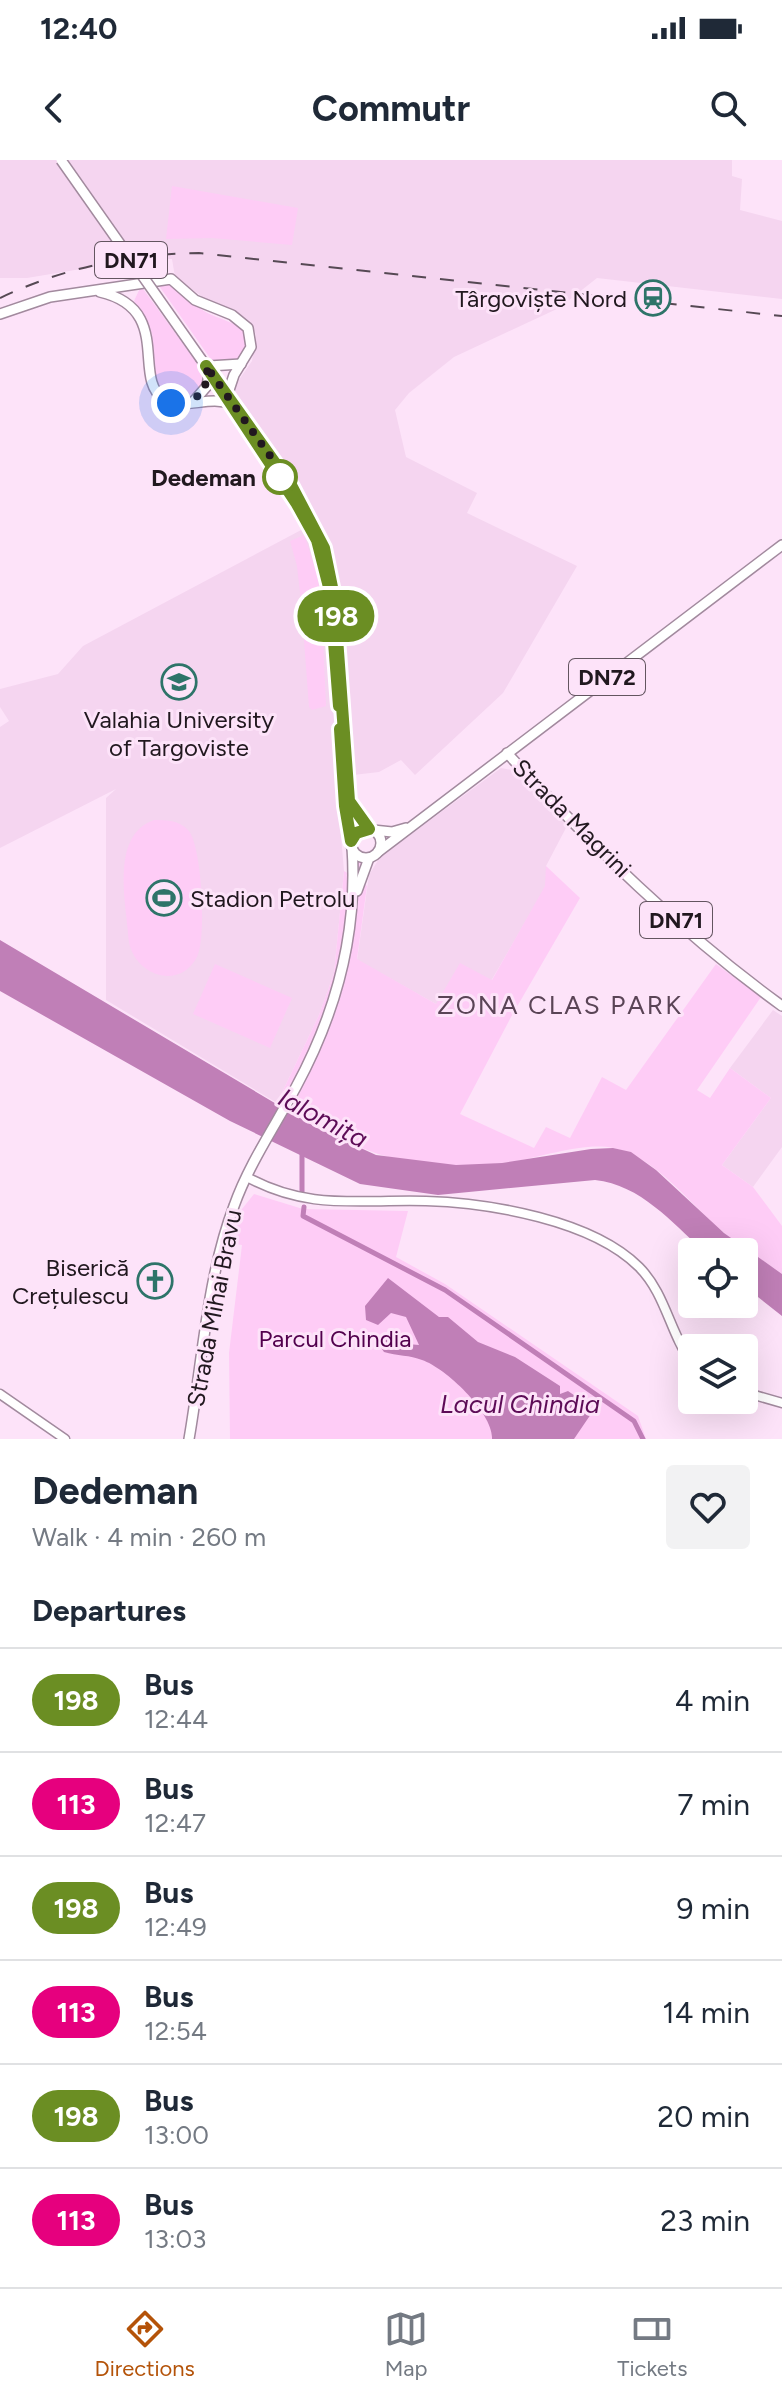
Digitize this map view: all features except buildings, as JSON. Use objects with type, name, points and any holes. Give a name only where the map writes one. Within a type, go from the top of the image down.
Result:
[{"type":"main road","name":"DN71","points":[[61,160],[206,366]]},
{"type":"main road","points":[[0,316],[34,301],[118,285],[171,279],[195,300],[244,323],[251,341],[230,399]]},
{"type":"main road","points":[[128,303],[139,282]]},
{"type":"main road","points":[[118,285],[147,336],[154,388],[171,403],[230,399]]},
{"type":"main road","points":[[0,316],[118,285]]},
{"type":"main road","points":[[100,292],[128,303]]},
{"type":"main road","points":[[206,366],[241,364]]},
{"type":"main road","points":[[206,366],[300,500],[326,554],[335,603],[351,806],[380,840],[373,855]]},
{"type":"main road","points":[[194,401],[207,386],[206,366]]},
{"type":"main road","name":"Strada Mihai Bravu","points":[[230,399],[304,514],[323,556],[332,613],[344,795],[352,844],[351,914]]},
{"type":"main road","name":"DN72","points":[[507,753],[782,545]]},
{"type":"main road","points":[[412,825],[392,832],[370,829],[356,833],[352,844],[360,857],[373,855],[507,753]]},
{"type":"main road","name":"Strada Magrini","points":[[507,753],[580,831],[712,955],[782,1006]]},
{"type":"main road","name":"Strada Mihai Bravu","points":[[189,1437],[205,1331],[227,1230],[238,1195],[251,1179],[253,1166],[297,1084],[334,1002],[351,914],[373,855]]},
{"type":"main road","points":[[251,1179],[283,1194],[321,1202],[467,1204],[559,1224],[594,1236],[628,1257],[650,1281],[678,1336]]},
{"type":"main road","points":[[0,1396],[59,1439]]},
{"type":"main road","points":[[0,1396],[65,1439]]},
{"type":"main road","points":[[758,1396],[782,1403]]},
{"type":"main road","points":[[178,1438],[189,1437]]},
{"type":"shaded area","points":[[0,160],[732,160],[732,176],[742,179],[740,210],[782,221],[782,299],[597,278],[559,308],[454,357],[409,393],[395,410],[406,457],[477,493],[467,513],[577,566],[503,693],[415,775],[401,760],[379,772],[336,777],[344,871],[334,973],[319,1015],[277,1103],[106,1000],[106,798],[116,789],[0,848],[0,727],[9,721],[0,707],[0,689],[58,674],[83,646],[303,529],[261,457],[270,451],[232,398],[234,387],[252,361],[256,335],[250,321],[211,303],[175,277],[172,259],[141,259],[27,278],[0,278]]},
{"type":"shaded area","points":[[501,768],[512,770],[567,826],[546,866],[546,886],[491,981],[436,1004],[357,960],[369,875],[380,857]]},
{"type":"shaded area","points":[[773,1010],[782,1016],[782,1147],[753,1187],[722,1165],[771,1098],[730,1068]]},
{"type":"green space","points":[[172,186],[298,208],[292,245],[212,238],[166,239]]},
{"type":"green space","points":[[168,282],[204,311],[245,332],[247,348],[240,360],[214,362],[210,358],[157,283]]},
{"type":"green space","points":[[141,286],[205,374],[206,379],[197,393],[173,398],[157,384],[152,334],[134,301]]},
{"type":"green space","points":[[304,535],[317,573],[323,614],[303,618],[297,566],[290,541]]},
{"type":"green space","points":[[323,637],[326,706],[312,710],[309,707],[304,640]]},
{"type":"green space","name":"Stadion Petrolu","points":[[154,820],[176,822],[188,830],[200,872],[200,947],[189,967],[180,974],[169,976],[148,970],[133,954],[124,891],[126,856],[131,841],[140,828]]},
{"type":"green space","points":[[355,860],[362,863],[358,880],[367,886],[357,959],[436,1004],[460,963],[492,980],[545,886],[546,866],[580,898],[511,1017],[460,1114],[534,1148],[546,1127],[570,1138],[602,1077],[626,1090],[716,964],[761,997],[697,1090],[710,1098],[730,1068],[771,1098],[722,1165],[753,1187],[782,1226],[782,1274],[758,1258],[758,1238],[731,1238],[658,1171],[628,1153],[613,1148],[590,1147],[482,1165],[419,1163],[391,1158],[363,1148],[277,1103],[319,1015],[334,973],[344,871],[354,877]]},
{"type":"green space","points":[[215,964],[292,998],[270,1048],[193,1014]]},
{"type":"green space","name":"Parcul Chindia","points":[[254,1194],[303,1209],[408,1211],[396,1257],[445,1284],[638,1416],[646,1439],[230,1439],[229,1353],[242,1245],[229,1243],[238,1214]]},
{"type":"water","name":"Ialomița","points":[[0,940],[317,1128],[376,1155],[456,1165],[502,1163],[591,1149],[613,1148],[631,1152],[656,1170],[731,1238],[690,1238],[641,1197],[612,1183],[595,1180],[438,1195],[360,1184],[230,1121],[0,991]]},
{"type":"water","name":"Ialomița","points":[[758,1257],[782,1274],[782,1316],[758,1297]]},
{"type":"water","name":"Lacul Chindia","points":[[388,1278],[439,1317],[448,1317],[478,1342],[515,1357],[560,1386],[560,1394],[568,1391],[591,1407],[591,1414],[574,1439],[492,1439],[491,1429],[477,1405],[443,1372],[417,1358],[384,1352],[377,1342],[382,1336],[396,1343],[419,1345],[406,1317],[391,1313],[378,1325],[366,1320],[365,1306]]},
{"type":"waterway","points":[[302,1153],[302,1196]]},
{"type":"waterway","points":[[304,1207],[303,1216],[445,1290],[634,1421],[643,1439]]},
{"type":"railway","points":[[0,298],[48,278],[97,265],[147,256],[199,253],[782,316]]},
{"type":"bus line","name":"198","points":[[339,706],[330,591],[317,540],[297,504],[206,366],[213,371],[292,487],[324,548],[334,597],[349,801],[357,817],[369,829],[359,830],[351,841],[345,806],[340,729]]},
{"type":"place","name":"Târgoviște Nord","points":[[653,298]]},
{"type":"place","name":"Dedeman","points":[[280,477]]},
{"type":"place","name":"Valahia University of Targoviste","points":[[179,682]]},
{"type":"place","name":"Stadion Petrolu","points":[[164,898]]},
{"type":"place","name":"Biserică Crețulescu","points":[[155,1281]]},
{"type":"district","name":"ZONA CLAS PARK","points":[[560,1005]]},
{"type":"route","points":[[171,403],[194,401],[203,392],[209,379],[206,366],[213,371],[283,474],[280,477]]}]
